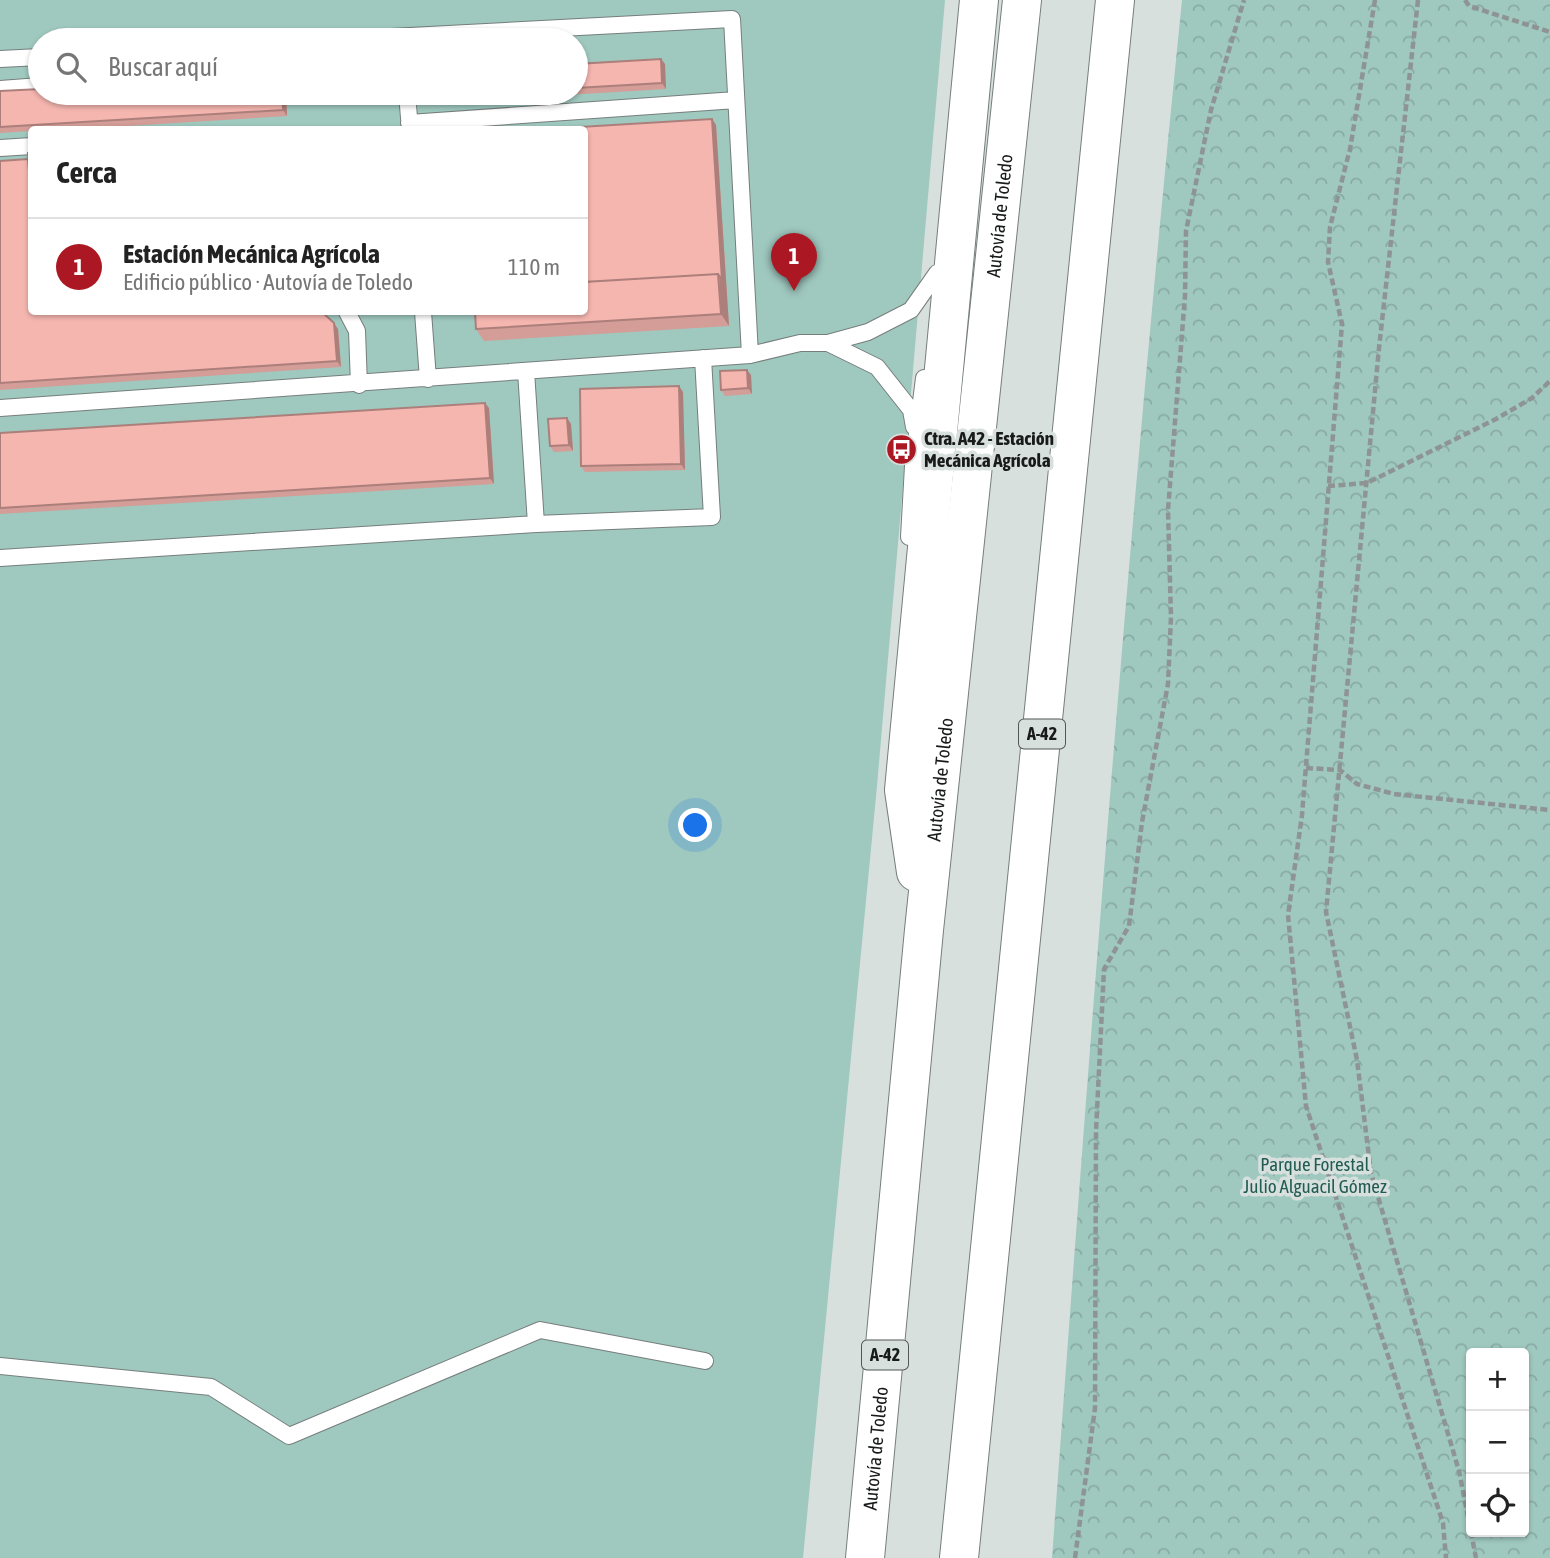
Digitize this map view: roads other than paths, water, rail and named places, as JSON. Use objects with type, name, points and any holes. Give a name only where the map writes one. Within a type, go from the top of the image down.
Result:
[{"type":"highway","name":"Autovía de Toledo","points":[[865,1558],[924,930],[1022,0]]},
{"type":"highway","name":"A-42","points":[[959,1558],[1115,0]]},
{"type":"highway","points":[[924,930],[904,790],[930,491],[978,9]]},
{"type":"lane","points":[[932,312],[960,47],[978,9]]},
{"type":"lane","points":[[576,28],[732,19],[750,355]]},
{"type":"lane","points":[[0,59],[28,58]]},
{"type":"lane","points":[[0,89],[28,87]]},
{"type":"lane","points":[[408,105],[409,126],[736,100]]},
{"type":"lane","points":[[0,148],[28,146]]},
{"type":"lane","points":[[0,408],[359,385],[750,355],[800,343],[828,343],[867,332],[911,310],[937,273]]},
{"type":"lane","points":[[349,315],[357,331],[359,385]]},
{"type":"lane","points":[[423,315],[428,379]]},
{"type":"lane","points":[[828,343],[877,367],[911,410],[917,442]]},
{"type":"lane","points":[[0,558],[536,524],[712,517],[703,358]]},
{"type":"lane","points":[[909,551],[926,364]]},
{"type":"lane","points":[[526,371],[536,524]]},
{"type":"lane","points":[[908,576],[906,614],[917,657]]},
{"type":"lane","points":[[0,1366],[211,1387],[289,1436],[540,1330],[705,1361]]},
{"type":"place","name":"Estación Mecánica Agrícola","points":[[794,291]]},
{"type":"place","name":"Ctra. A42 - Estación Mecánica Agrícola","points":[[901,449]]},
{"type":"park label","name":"Parque Forestal Julio Alguacil Gómez","points":[[1315,1175]]}]
